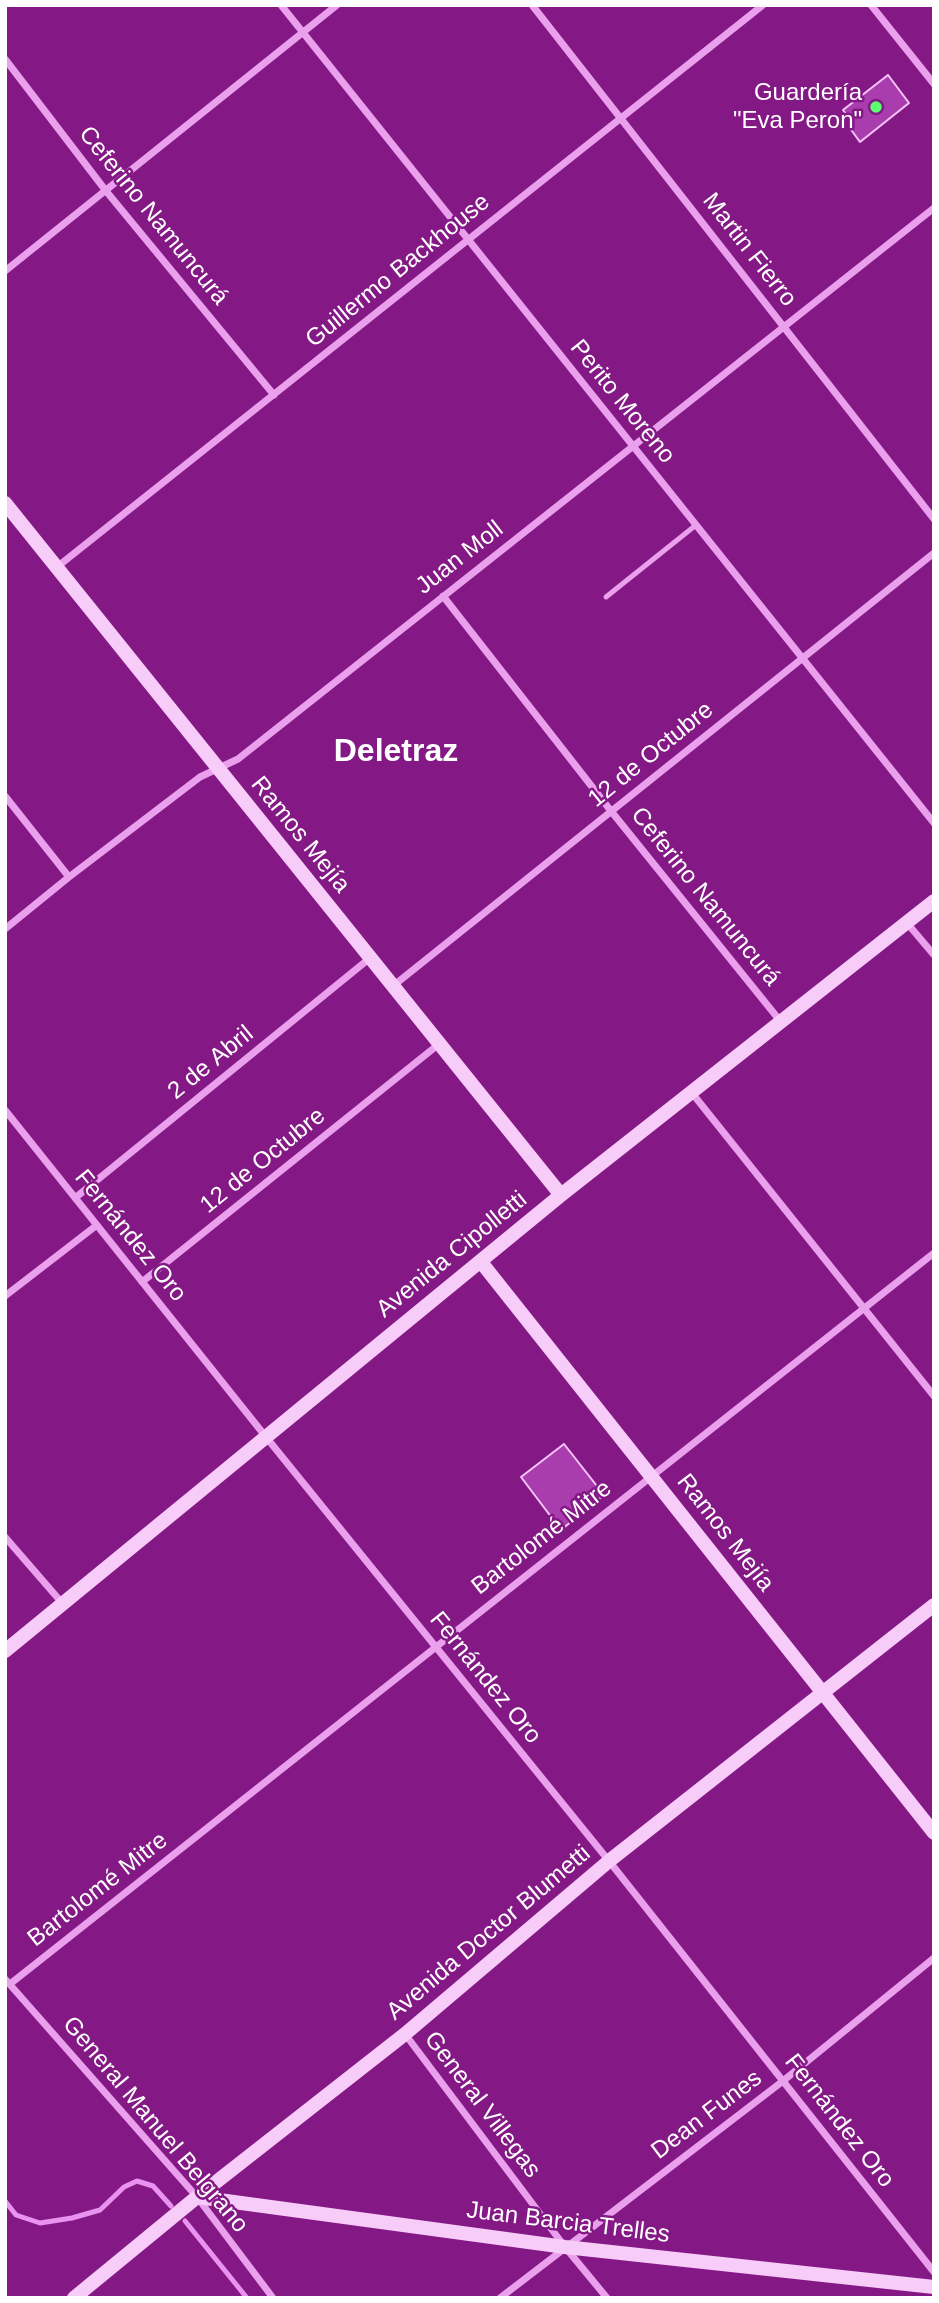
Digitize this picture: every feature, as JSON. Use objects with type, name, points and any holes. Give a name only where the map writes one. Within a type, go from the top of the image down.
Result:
[{"type":"street","name":"Perito Moreno","points":[[281,5],[934,823]]},
{"type":"street","points":[[5,271],[337,5]]},
{"type":"street","name":"Martin Fierro","points":[[532,5],[934,520]]},
{"type":"street","name":"Guillermo Backhouse","points":[[57,567],[763,5]]},
{"type":"street","points":[[871,5],[934,84]]},
{"type":"street","name":"Ceferino Namuncurá","points":[[5,59],[106,191],[274,395]]},
{"type":"street","name":"Juan Moll","points":[[5,929],[200,777],[238,759],[934,208]]},
{"type":"street","name":"Ramos Mejía","points":[[5,503],[561,1195]]},
{"type":"street","name":"12 de Octubre","points":[[393,986],[934,554]]},
{"type":"street","name":"Ceferino Namuncurá","points":[[443,596],[781,1023]]},
{"type":"street","points":[[5,796],[69,877]]},
{"type":"street","name":"Avenida Cipolletti","points":[[5,1651],[561,1195],[934,901]]},
{"type":"street","points":[[907,922],[934,955]]},
{"type":"street","name":"2 de Abril","points":[[75,1198],[370,958]]},
{"type":"street","name":"12 de Octubre","points":[[142,1282],[440,1044]]},
{"type":"street","points":[[692,1093],[934,1396]]},
{"type":"street","name":"Fernández Oro","points":[[5,1110],[609,1861],[934,2272]]},
{"type":"street","points":[[5,1296],[97,1226]]},
{"type":"street","name":"Bartolomé Mitre","points":[[7,1982],[934,1253]]},
{"type":"street","name":"Ramos Mejía","points":[[481,1262],[934,1833]]},
{"type":"street","points":[[5,1537],[63,1604]]},
{"type":"street","name":"Avenida Doctor Blumetti","points":[[74,2298],[197,2197],[405,2034],[609,1861],[934,1605]]},
{"type":"street","name":"Dean Funes","points":[[500,2298],[783,2081],[934,1958]]},
{"type":"street","name":"General Manuel Belgrano","points":[[7,1982],[197,2197],[273,2298]]},
{"type":"street","name":"General Villegas","points":[[405,2034],[565,2247],[607,2298]]},
{"type":"street","name":"Juan Barcia Trelles","points":[[197,2197],[565,2247],[934,2287]]},
{"type":"lane","points":[[606,597],[696,525]]},
{"type":"building","name":"Guardería \"Eva Peron\"","points":[[888,75],[909,103],[860,142],[849,127],[853,124],[843,110]]},
{"type":"building","points":[[564,1444],[604,1495],[561,1530],[521,1477]]},
{"type":"waterway","points":[[5,2201],[16,2215],[40,2223],[100,2210],[124,2187],[137,2181],[153,2186],[171,2206]]},
{"type":"waterway","points":[[185,2221],[247,2298]]},
{"type":"place","name":"Guardería \"Eva Peron\"","points":[[876,107]]},
{"type":"district","name":"Deletraz","points":[[396,752]]}]
